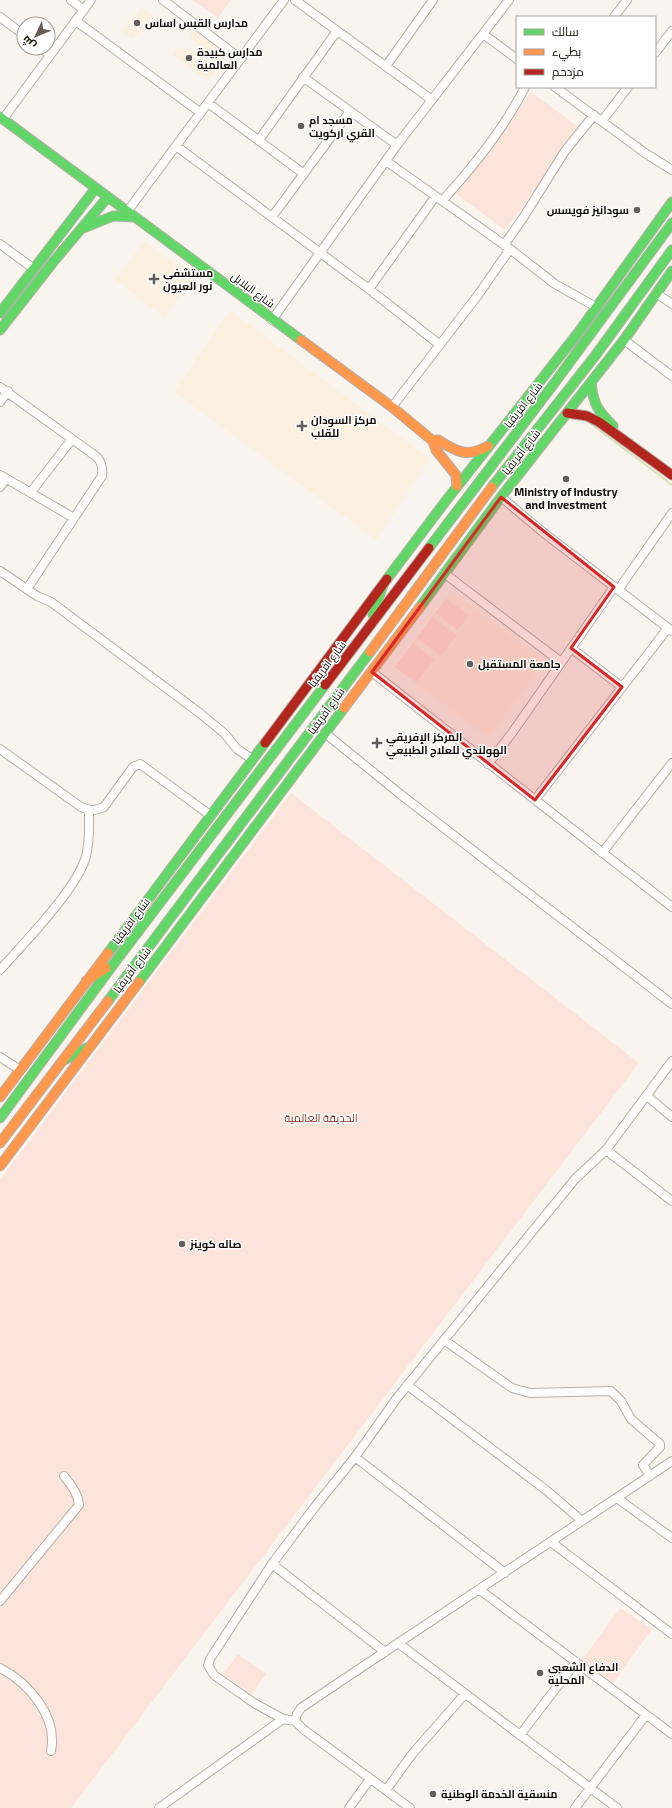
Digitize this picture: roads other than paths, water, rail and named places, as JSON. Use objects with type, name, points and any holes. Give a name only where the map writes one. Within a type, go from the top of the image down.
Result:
[{"type":"main road","name":"شارع البلابل","points":[[2,118],[94,189],[131,214],[272,320],[392,407],[432,441],[436,450],[452,468],[456,475],[457,486]]},
{"type":"main road","points":[[0,313],[94,189]]},
{"type":"main road","points":[[0,330],[79,230],[107,198]]},
{"type":"main road","points":[[0,1097],[457,486],[578,333],[672,202]]},
{"type":"main road","points":[[79,230],[113,216],[131,214]]},
{"type":"main road","name":"شارع افريقيا","points":[[0,1118],[203,845],[553,386],[672,223]]},
{"type":"main road","points":[[669,253],[670,274]]},
{"type":"main road","points":[[0,1143],[342,691],[496,482],[595,356],[669,253]]},
{"type":"main road","name":"شارع أفريقيا","points":[[0,1166],[352,695],[372,672],[501,497],[624,340],[670,274]]},
{"type":"main road","points":[[591,382],[592,401],[595,407],[631,446]]},
{"type":"main road","points":[[567,414],[590,418],[672,475]]},
{"type":"main road","name":"شارع البلابل","points":[[432,441],[438,440],[453,450],[466,453],[481,450],[490,445]]},
{"type":"main road","points":[[369,628],[383,586]]},
{"type":"main road","points":[[342,691],[352,695]]},
{"type":"main road","points":[[222,822],[236,831]]},
{"type":"main road","points":[[203,845],[223,848]]},
{"type":"main road","points":[[86,981],[115,962]]},
{"type":"main road","points":[[62,1061],[89,1047]]},
{"type":"street","points":[[71,0],[84,10]]},
{"type":"street","points":[[56,47],[91,0]]},
{"type":"street","points":[[163,0],[241,59]]},
{"type":"street","points":[[131,214],[176,146],[284,0]]},
{"type":"street","points":[[295,0],[432,100]]},
{"type":"street","points":[[386,66],[433,0]]},
{"type":"street","points":[[272,320],[318,252],[397,145],[509,0]]},
{"type":"street","points":[[615,16],[627,0]]},
{"type":"street","points":[[0,17],[16,29]]},
{"type":"street","points":[[76,21],[201,113]]},
{"type":"street","points":[[259,140],[337,31]]},
{"type":"street","points":[[656,52],[672,31]]},
{"type":"street","points":[[483,34],[516,58]]},
{"type":"street","points":[[2,118],[49,56]]},
{"type":"street","points":[[303,77],[397,145]]},
{"type":"street","points":[[369,289],[438,199],[473,165],[510,115],[524,88]]},
{"type":"street","points":[[559,88],[602,121],[672,170]]},
{"type":"street","points":[[602,121],[627,88]]},
{"type":"street","points":[[208,103],[304,174]]},
{"type":"street","points":[[272,217],[350,112]]},
{"type":"street","points":[[392,407],[478,295],[523,218],[565,151],[594,115]]},
{"type":"street","points":[[176,146],[369,289],[440,345]]},
{"type":"street","points":[[386,161],[507,247],[555,284],[596,307]]},
{"type":"street","points":[[0,244],[34,269]]},
{"type":"street","points":[[656,292],[672,304]]},
{"type":"street","points":[[624,340],[672,376]]},
{"type":"street","points":[[0,387],[8,391],[97,457],[103,468],[102,476],[27,589]]},
{"type":"street","points":[[0,402],[8,391]]},
{"type":"street","points":[[31,492],[72,439]]},
{"type":"street","points":[[0,487],[3,478],[31,492],[74,518]]},
{"type":"street","points":[[501,497],[544,533],[670,629],[622,687],[535,800]]},
{"type":"street","points":[[488,764],[571,648],[672,513]]},
{"type":"street","points":[[0,571],[27,589],[51,602],[136,664],[206,718],[225,734],[237,749],[252,759]]},
{"type":"street","points":[[444,573],[561,662]]},
{"type":"street","points":[[571,648],[622,687]]},
{"type":"street","points":[[372,672],[672,907]]},
{"type":"street","points":[[325,733],[400,794],[672,1004]]},
{"type":"street","points":[[0,749],[82,807],[89,810],[97,810],[104,807],[133,767],[140,764],[210,815]]},
{"type":"street","points":[[602,853],[672,763]]},
{"type":"street","points":[[0,970],[48,915],[79,872],[86,857],[89,810]]},
{"type":"street","points":[[0,1056],[20,1070]]},
{"type":"street","points":[[410,1808],[303,1729],[295,1721],[283,1719],[254,1703],[214,1675],[208,1665],[210,1659],[272,1564],[355,1457],[407,1385],[575,1179],[606,1150],[672,1062]]},
{"type":"street","points":[[647,1096],[672,1117]]},
{"type":"street","points":[[606,1150],[672,1201]]},
{"type":"street","points":[[444,1340],[512,1388],[530,1393],[611,1391],[621,1401],[631,1419],[660,1444],[660,1447],[643,1465],[650,1476]]},
{"type":"street","points":[[407,1385],[546,1490],[582,1521]]},
{"type":"street","points":[[355,1457],[505,1573]]},
{"type":"street","points":[[295,1721],[301,1708],[672,1461]]},
{"type":"street","points":[[0,1601],[79,1505],[78,1498],[64,1476]]},
{"type":"street","points":[[617,1498],[672,1538]]},
{"type":"street","points":[[551,1542],[672,1634]]},
{"type":"street","points":[[272,1564],[385,1652]]},
{"type":"street","points":[[480,1590],[672,1734]]},
{"type":"street","points":[[398,1643],[617,1808]]},
{"type":"street","points":[[520,1735],[576,1662]]},
{"type":"street","points":[[0,1668],[23,1684],[33,1694],[43,1710],[52,1733],[53,1742],[51,1751]]},
{"type":"street","points":[[386,1790],[413,1753],[465,1694]]},
{"type":"street","points":[[575,1808],[646,1715]]},
{"type":"street","points":[[160,1808],[283,1719]]},
{"type":"street","points":[[349,1808],[370,1779]]},
{"type":"waterway","points":[[590,423],[672,485]]},
{"type":"place","name":"مدارس القبس اساس","points":[[137,23]]},
{"type":"place","name":"مدارس كبيدة العالمية","points":[[189,58]]},
{"type":"place","name":"مسجد ام القري اركويت","points":[[301,126]]},
{"type":"place","name":"سودانيز فويسس","points":[[637,210]]},
{"type":"place","name":"مستشفى نور العيون","points":[[154,279]]},
{"type":"place","name":"مركز السودان للقلب","points":[[302,426]]},
{"type":"place","name":"Ministry of Industry and Investment","points":[[566,479]]},
{"type":"place","name":"جامعة المستقبل","points":[[470,664]]},
{"type":"place","name":"المركز الإفريقي الهولندي للعلاج الطبيعي","points":[[377,743]]},
{"type":"place","name":"صاله كوينز","points":[[182,1244]]},
{"type":"place","name":"الدفاع الشعبي المحلية","points":[[540,1673]]},
{"type":"place","name":"منسقية الخدمة الوطنية","points":[[433,1794]]},
{"type":"park label","name":"الحديقة العالمية","points":[[321,1118]]}]
